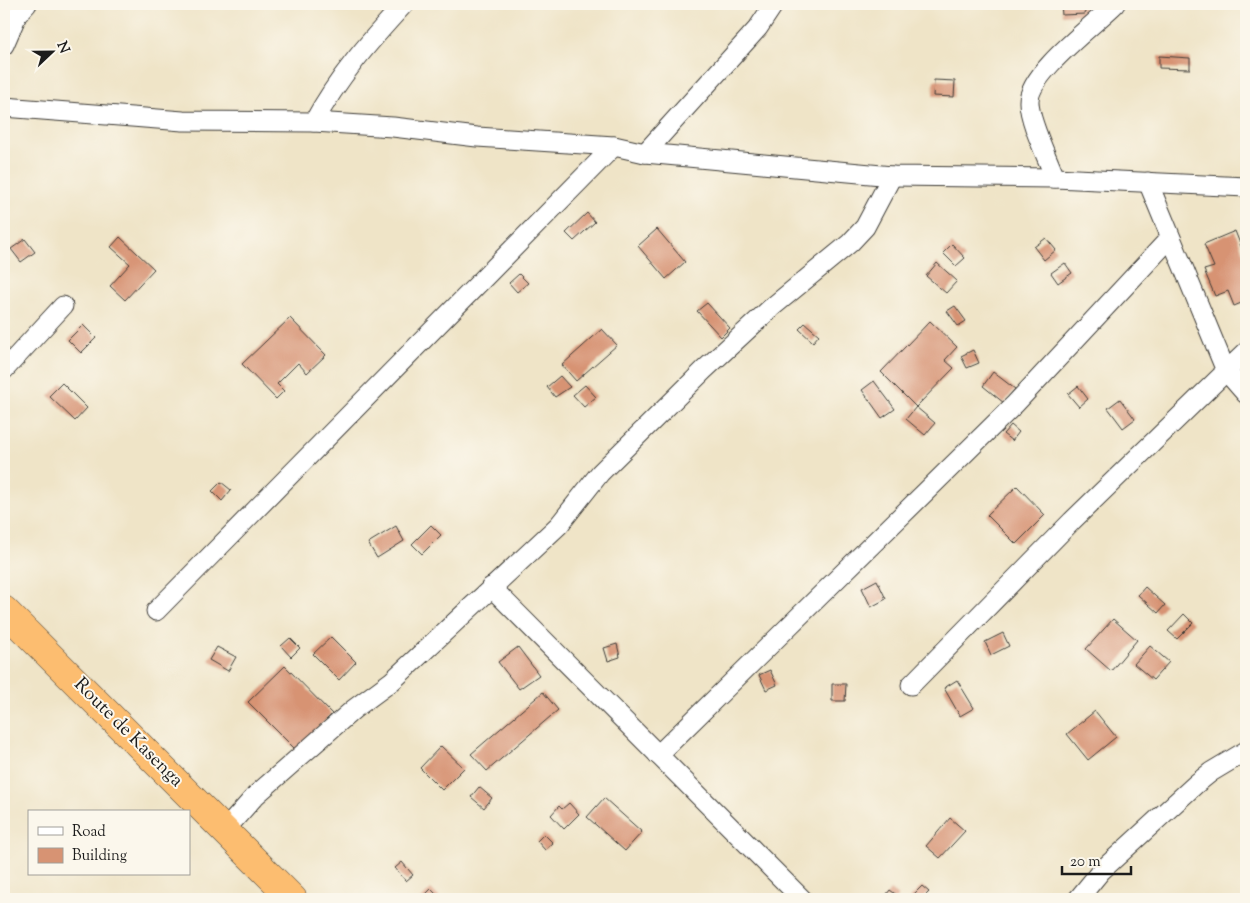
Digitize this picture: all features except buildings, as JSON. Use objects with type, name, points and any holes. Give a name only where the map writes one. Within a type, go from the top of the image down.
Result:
[{"type":"highway","name":"Route de Kasenga","points":[[4,610],[293,899]]},
{"type":"street","points":[[4,45],[17,15],[27,4]]},
{"type":"street","points":[[314,122],[328,96],[356,57],[404,4]]},
{"type":"street","points":[[645,153],[758,28],[774,4]]},
{"type":"street","points":[[1055,178],[1031,115],[1028,104],[1030,91],[1041,73],[1115,4]]},
{"type":"street","points":[[4,107],[183,121],[314,122],[392,127],[477,137],[614,146],[645,153],[892,176],[1055,178],[1246,187]]},
{"type":"street","points":[[156,611],[614,146]]},
{"type":"street","points":[[225,830],[256,795],[354,709],[392,681],[559,524],[600,474],[704,370],[771,308],[850,243],[864,227],[892,176]]},
{"type":"street","points":[[1148,182],[1226,371],[1246,394]]},
{"type":"street","points":[[658,755],[1015,404],[1170,238]]},
{"type":"street","points":[[4,370],[63,306]]},
{"type":"street","points":[[912,685],[1072,521],[1246,352]]},
{"type":"street","points":[[491,587],[802,899]]},
{"type":"street","points":[[1078,899],[1101,871],[1196,784],[1246,751]]}]
